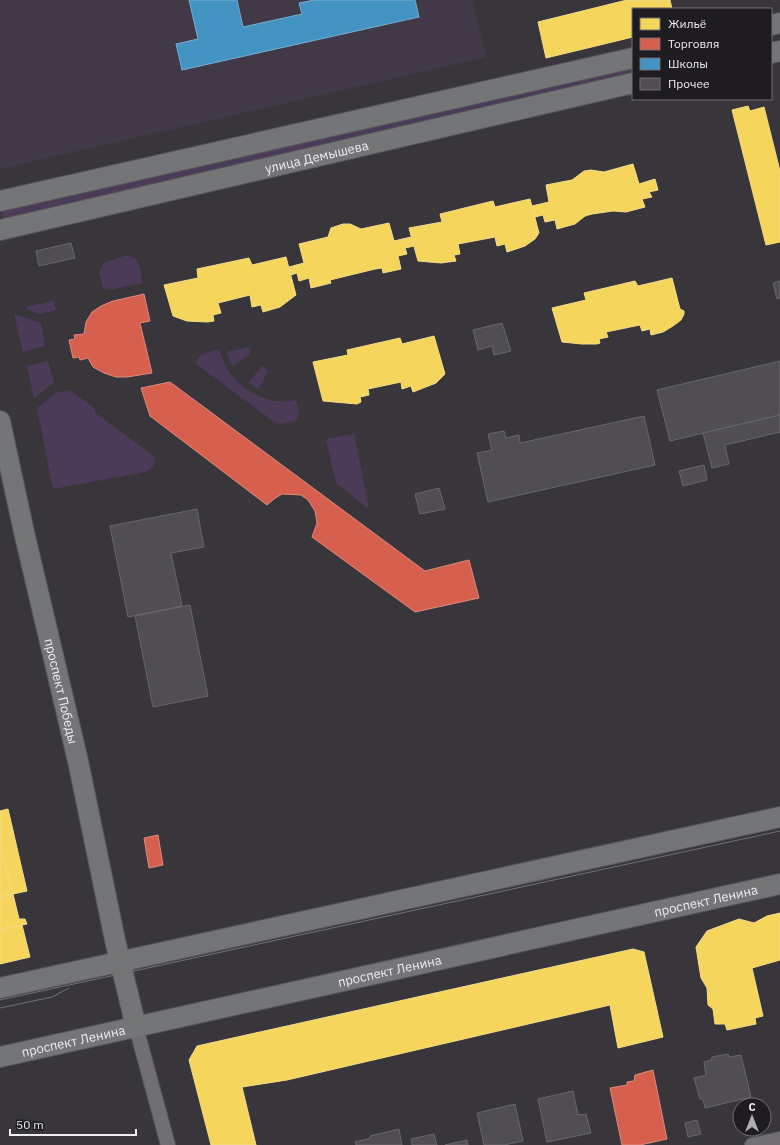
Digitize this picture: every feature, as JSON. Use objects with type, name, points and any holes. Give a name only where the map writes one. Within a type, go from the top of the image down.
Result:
[{"type":"street","name":"улица Демышева","points":[[0,201],[632,58]]},
{"type":"street","name":"улица Демышева","points":[[0,230],[632,82]]},
{"type":"street","name":"проспект Победы","points":[[0,421],[21,519],[78,761],[120,962],[136,1028]]},
{"type":"street","points":[[0,988],[780,817]]},
{"type":"street","name":"проспект Ленина","points":[[0,1057],[780,884]]},
{"type":"street","points":[[136,1028],[168,1145]]},
{"type":"street","points":[[752,1145],[780,1139]]},
{"type":"shaded area","points":[[0,0],[472,0],[486,57],[0,169]]},
{"type":"shaded area","points":[[632,66],[632,76],[3,221],[1,212]]},
{"type":"shaded area","points":[[127,255],[138,262],[142,283],[109,290],[103,288],[99,271],[104,263]]},
{"type":"shaded area","points":[[54,301],[56,310],[39,314],[26,309],[26,307]]},
{"type":"shaded area","points":[[14,314],[41,323],[45,346],[23,352]]},
{"type":"shaded area","points":[[249,347],[251,354],[232,366],[226,352]]},
{"type":"shaded area","points":[[219,349],[229,372],[237,381],[254,394],[275,401],[296,400],[299,415],[296,421],[279,424],[273,421],[195,363],[201,355]]},
{"type":"shaded area","points":[[48,361],[54,383],[34,398],[27,366]]},
{"type":"shaded area","points":[[262,366],[268,370],[259,389],[248,383]]},
{"type":"shaded area","points":[[70,390],[95,409],[95,413],[154,456],[154,464],[151,468],[145,472],[53,489],[37,408],[56,393]]},
{"type":"shaded area","points":[[354,434],[369,509],[336,483],[326,439]]},
{"type":"building: Жильё","points":[[627,0],[670,0],[672,8],[632,8],[632,37],[546,58],[538,22]]},
{"type":"building: Жильё","points":[[748,106],[750,111],[764,107],[780,171],[780,242],[766,245],[732,110]]},
{"type":"building: Жильё","points":[[633,164],[639,184],[655,179],[658,190],[649,192],[652,197],[642,199],[645,207],[626,212],[613,211],[592,214],[585,216],[575,224],[557,229],[555,220],[545,222],[543,215],[535,217],[532,206],[549,202],[546,185],[572,180],[584,171],[591,170],[604,172]]},
{"type":"building: Жильё","points":[[530,199],[539,233],[535,239],[525,246],[507,252],[505,244],[497,246],[495,237],[458,244],[460,254],[454,255],[456,261],[441,263],[418,261],[409,228],[442,222],[440,214],[493,201],[495,207]]},
{"type":"building: Жильё","points":[[389,223],[394,241],[411,237],[414,246],[405,248],[407,254],[398,256],[401,269],[383,273],[382,268],[375,269],[330,280],[331,283],[311,288],[309,278],[299,281],[297,273],[291,275],[289,267],[304,263],[299,244],[328,237],[331,228],[343,224],[350,224],[361,229]]},
{"type":"building: Жильё","points":[[286,257],[296,295],[280,307],[263,312],[261,305],[252,307],[250,295],[218,303],[221,313],[213,315],[214,321],[187,321],[173,316],[164,285],[198,278],[197,269],[249,258],[252,265]]},
{"type":"building: Жильё","points":[[672,278],[680,309],[684,311],[684,314],[681,320],[663,332],[651,335],[650,329],[642,331],[640,325],[606,332],[608,337],[599,339],[600,343],[597,344],[562,342],[552,308],[586,300],[584,293],[635,281],[638,286]]},
{"type":"building: Жильё","points":[[434,336],[445,374],[436,383],[413,392],[411,386],[402,389],[401,382],[368,389],[369,395],[360,397],[361,402],[357,404],[323,401],[313,362],[348,355],[347,350],[400,338],[402,344]]},
{"type":"building: Жильё","points":[[8,809],[27,891],[13,894],[0,847],[0,811]]},
{"type":"building: Жильё","points":[[0,847],[13,894],[0,897]]},
{"type":"building: Жильё","points":[[13,894],[19,919],[25,919],[27,924],[0,929],[0,897]]},
{"type":"building: Жильё","points":[[780,913],[780,960],[752,968],[763,1016],[755,1018],[756,1024],[727,1030],[725,1024],[715,1024],[713,1009],[708,1005],[707,988],[701,978],[696,947],[707,931],[739,919],[754,923],[767,916]]},
{"type":"building: Жильё","points":[[22,925],[30,957],[0,964],[0,929]]},
{"type":"building: Жильё","points":[[633,949],[644,952],[663,1037],[618,1048],[610,1005],[287,1080],[242,1087],[256,1145],[211,1145],[189,1060],[197,1046]]},
{"type":"building: Торговля","points":[[144,294],[150,321],[140,323],[152,373],[127,377],[116,377],[93,367],[88,358],[80,360],[79,357],[73,358],[69,340],[75,339],[74,335],[84,334],[86,322],[92,312],[113,301]]},
{"type":"building: Торговля","points":[[170,382],[425,571],[469,560],[479,598],[415,612],[312,537],[317,523],[315,511],[308,500],[301,495],[282,494],[267,505],[150,416],[141,388]]},
{"type":"building: Торговля","points":[[158,835],[163,865],[149,868],[144,838]]},
{"type":"building: Торговля","points":[[653,1070],[667,1139],[640,1145],[622,1145],[610,1088],[627,1085],[627,1082],[634,1081],[635,1075]]},
{"type":"building: Школы","points":[[189,0],[237,0],[243,27],[302,14],[299,3],[315,0],[415,0],[419,17],[182,70],[176,44],[198,39]]},
{"type":"building: Прочее","points":[[71,243],[75,258],[39,266],[36,251]]},
{"type":"building: Прочее","points":[[780,281],[780,298],[777,299],[773,283]]},
{"type":"building: Прочее","points":[[502,323],[511,351],[494,355],[492,346],[478,350],[473,330]]},
{"type":"building: Прочее","points":[[780,361],[780,415],[670,441],[657,390]]},
{"type":"building: Прочее","points":[[780,415],[780,432],[725,445],[729,464],[712,468],[703,433]]},
{"type":"building: Прочее","points":[[644,416],[655,465],[488,502],[477,453],[492,450],[488,434],[504,431],[506,438],[519,435],[520,443]]},
{"type":"building: Прочее","points":[[704,465],[707,480],[683,486],[679,471]]},
{"type":"building: Прочее","points":[[439,488],[445,509],[420,514],[415,494]]},
{"type":"building: Прочее","points":[[197,509],[204,547],[171,553],[182,606],[128,617],[110,526]]},
{"type":"building: Прочее","points":[[190,605],[208,696],[153,707],[135,616]]},
{"type":"building: Прочее","points":[[728,1054],[729,1057],[741,1055],[751,1097],[732,1097],[732,1102],[705,1108],[703,1099],[700,1099],[694,1078],[706,1075],[704,1062],[711,1060],[712,1057]]},
{"type":"building: Прочее","points":[[573,1091],[578,1115],[586,1114],[591,1133],[547,1142],[538,1099]]},
{"type":"building: Прочее","points":[[515,1104],[523,1141],[504,1145],[484,1145],[477,1113]]},
{"type":"building: Прочее","points":[[697,1120],[701,1134],[688,1137],[685,1123]]},
{"type":"building: Прочее","points":[[399,1129],[402,1145],[356,1145],[355,1142],[371,1138],[370,1136]]},
{"type":"building: Прочее","points":[[434,1134],[437,1145],[412,1145],[411,1139]]},
{"type":"building: Прочее","points":[[467,1140],[468,1145],[445,1145]]},
{"type":"tram line","points":[[0,1000],[780,831]]},
{"type":"tram line","points":[[0,1008],[52,997],[69,988]]}]
